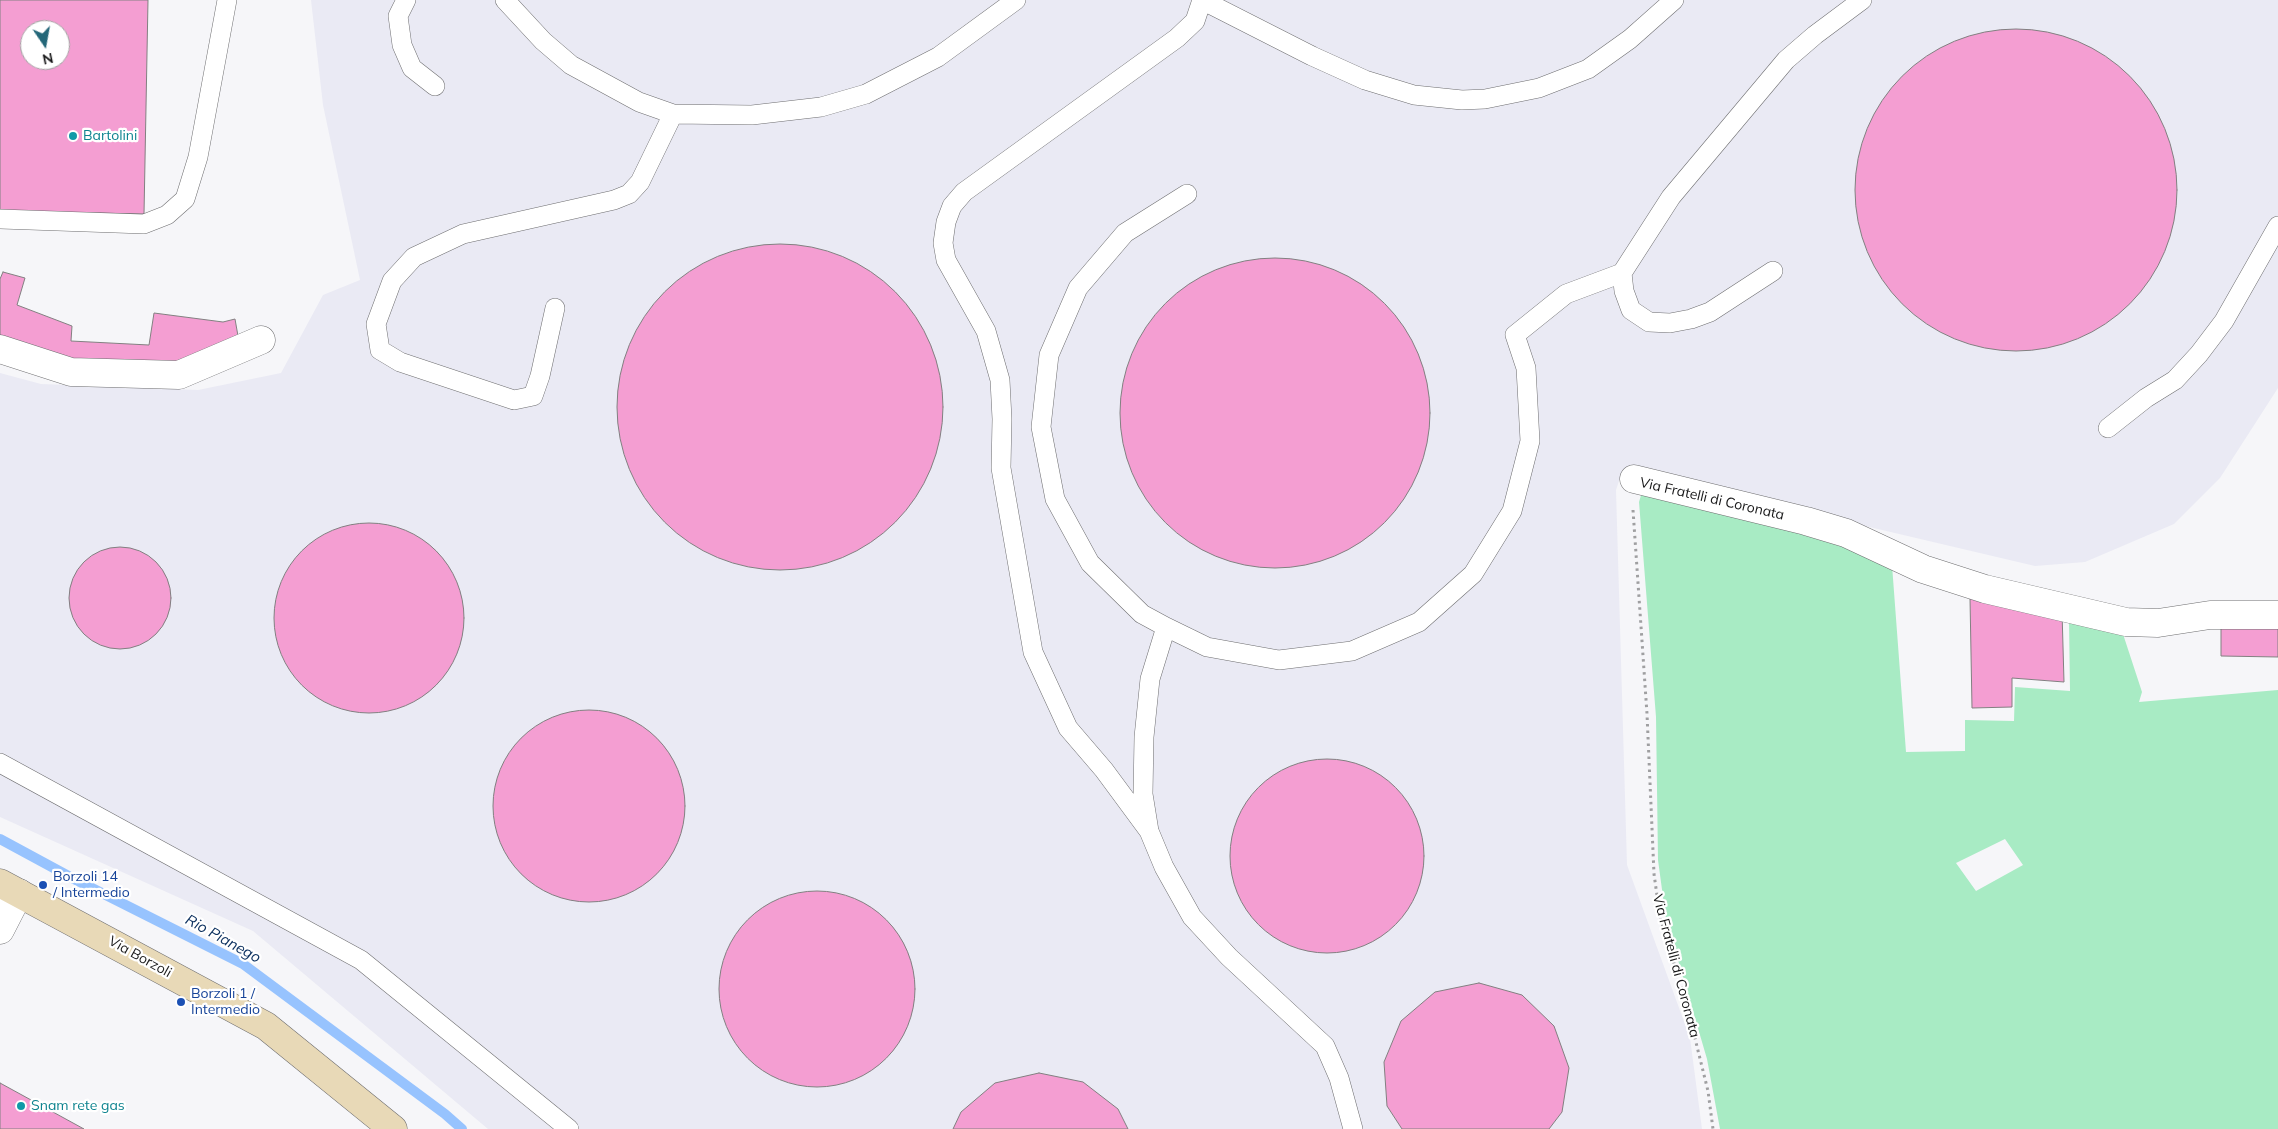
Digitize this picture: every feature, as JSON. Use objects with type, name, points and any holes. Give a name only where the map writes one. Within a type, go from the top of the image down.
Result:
[{"type":"main road","name":"Via Borzoli","points":[[10,888],[266,1026],[394,1129]]},
{"type":"street","points":[[0,349],[71,372],[179,375],[261,340]]},
{"type":"street","name":"Via Fratelli di Coronata","points":[[1634,479],[1806,521],[1846,533],[1922,569],[1976,586],[2126,622],[2158,623],[2210,615],[2278,616]]},
{"type":"street","points":[[0,930],[10,888]]},
{"type":"lane","points":[[0,219],[144,224],[167,215],[186,199],[198,157],[227,0]]},
{"type":"lane","points":[[406,0],[398,16],[402,45],[412,68],[436,86]]},
{"type":"lane","points":[[505,0],[543,41],[571,65],[639,102],[673,114],[752,115],[820,107],[866,94],[938,57],[1016,0]]},
{"type":"lane","points":[[1149,831],[1104,770],[1068,728],[1033,652],[1001,468],[1002,419],[1000,380],[986,331],[946,260],[943,242],[946,222],[952,206],[964,192],[1177,38],[1195,21],[1202,0],[1319,60],[1365,80],[1414,95],[1462,100],[1485,99],[1540,88],[1588,69],[1630,39],[1674,0]]},
{"type":"lane","points":[[1186,194],[1125,233],[1078,288],[1049,355],[1042,427],[1055,498],[1090,563],[1142,614],[1166,627],[1207,647],[1279,660],[1352,651],[1419,622],[1473,574],[1512,511],[1530,441],[1526,368],[1515,336],[1566,294],[1622,273],[1671,197],[1786,60],[1814,35],[1862,0]]},
{"type":"lane","points":[[556,308],[540,376],[533,396],[514,400],[400,362],[380,350],[376,324],[392,281],[414,257],[463,234],[614,200],[629,194],[640,182],[673,114]]},
{"type":"lane","points":[[2108,428],[2146,398],[2175,380],[2200,354],[2234,305],[2278,226]]},
{"type":"lane","points":[[1622,273],[1624,291],[1631,310],[1649,322],[1670,323],[1691,319],[1710,312],[1773,271]]},
{"type":"lane","points":[[1166,627],[1150,679],[1144,737],[1143,794],[1149,831],[1164,867],[1192,917],[1229,957],[1325,1046],[1339,1078],[1353,1129]]},
{"type":"lane","points":[[0,763],[361,960],[569,1129]]},
{"type":"path","name":"Via Fratelli di Coronata","points":[[1634,479],[1633,520],[1647,714],[1654,874],[1660,917],[1687,1006],[1708,1091],[1713,1129]]},
{"type":"shaded area","points":[[311,0],[2278,0],[2278,388],[2220,478],[2174,524],[2085,562],[2035,566],[1623,469],[1616,490],[1627,865],[1690,1038],[1702,1129],[488,1129],[253,931],[0,817],[0,373],[41,384],[198,390],[281,373],[323,295],[360,280],[323,105]]},
{"type":"green space","points":[[1642,492],[1839,540],[1892,565],[1906,752],[1965,751],[1965,720],[2014,721],[2015,687],[2070,691],[2069,621],[2123,634],[2142,692],[2139,702],[2278,690],[2278,1129],[1720,1129],[1707,1059],[1666,919],[1658,860],[1656,717],[1639,502]],"holes":[[[2005,839],[2023,865],[1976,891],[1956,863]]]},
{"type":"building","name":"Bartolini","points":[[0,0],[148,0],[144,214],[0,211]]},
{"type":"building","points":[[2016,29],[2047,32],[2078,41],[2105,56],[2130,76],[2150,101],[2165,128],[2174,159],[2177,190],[2174,221],[2165,252],[2150,279],[2130,304],[2105,324],[2078,339],[2047,348],[2016,351],[1985,348],[1954,339],[1927,324],[1902,304],[1882,279],[1867,252],[1858,221],[1855,190],[1858,159],[1867,128],[1882,101],[1902,76],[1927,56],[1954,41],[1985,32]]},
{"type":"building","points":[[780,244],[812,247],[857,263],[895,292],[924,330],[940,375],[943,407],[940,439],[924,484],[895,522],[857,551],[812,567],[780,570],[748,567],[703,551],[665,522],[636,484],[620,439],[617,407],[620,375],[636,330],[665,292],[703,263],[748,247]]},
{"type":"building","points":[[1275,258],[1305,261],[1334,270],[1361,284],[1395,315],[1411,340],[1423,368],[1427,383],[1430,413],[1427,443],[1418,472],[1404,499],[1373,533],[1348,549],[1320,561],[1305,565],[1275,568],[1245,565],[1216,556],[1189,542],[1155,511],[1139,486],[1127,458],[1123,443],[1120,413],[1123,383],[1132,354],[1146,327],[1177,293],[1202,277],[1230,265],[1245,261]]},
{"type":"building","points":[[3,272],[25,278],[17,305],[72,326],[71,341],[149,345],[154,313],[223,322],[235,319],[238,336],[175,364],[73,361],[0,339],[0,279]]},
{"type":"building","points":[[378,523],[388,524],[414,534],[429,544],[443,558],[453,573],[460,590],[463,599],[463,637],[453,663],[443,678],[429,692],[414,702],[388,712],[360,713],[350,712],[324,702],[309,692],[295,678],[285,663],[275,637],[274,609],[275,599],[285,573],[295,558],[309,544],[324,534],[350,524]]},
{"type":"building","points":[[120,547],[140,551],[156,562],[167,578],[171,598],[167,618],[156,634],[140,645],[120,649],[100,645],[84,634],[73,618],[69,598],[73,578],[84,562],[100,551]]},
{"type":"building","points":[[1970,598],[2062,611],[2064,682],[2012,678],[2012,707],[1972,708]]},
{"type":"building","points":[[2221,620],[2278,621],[2278,657],[2221,656]]},
{"type":"building","points":[[580,710],[598,710],[626,717],[642,726],[657,738],[669,753],[678,769],[685,797],[685,815],[678,843],[669,859],[657,874],[642,886],[626,895],[598,902],[580,902],[561,898],[544,891],[528,880],[515,867],[504,851],[497,834],[493,815],[493,797],[497,778],[504,761],[515,745],[528,732],[544,721],[561,714]]},
{"type":"building","points":[[1317,759],[1337,759],[1373,770],[1396,787],[1408,802],[1417,819],[1424,846],[1424,866],[1417,893],[1408,910],[1396,925],[1381,937],[1364,946],[1337,953],[1317,953],[1281,942],[1265,931],[1252,918],[1241,902],[1234,884],[1230,866],[1230,846],[1241,810],[1252,794],[1265,781],[1281,770],[1299,763]]},
{"type":"building","points":[[807,891],[827,891],[863,902],[879,913],[893,927],[908,951],[915,979],[915,999],[908,1027],[893,1051],[879,1065],[855,1080],[827,1087],[807,1087],[771,1076],[755,1065],[741,1051],[726,1027],[719,999],[719,979],[730,943],[741,927],[755,913],[779,898]]},
{"type":"building","points":[[1479,983],[1522,995],[1554,1026],[1569,1068],[1562,1112],[1549,1129],[1402,1129],[1387,1106],[1384,1062],[1401,1021],[1435,992]]},
{"type":"building","points":[[1039,1073],[1083,1082],[1118,1109],[1128,1129],[953,1129],[961,1112],[995,1083]]},
{"type":"building","name":"Snam rete gas","points":[[0,1083],[84,1129],[0,1129]]},
{"type":"waterway","name":"Rio Pianego","points":[[0,839],[74,879],[243,964],[445,1114],[462,1129]]},
{"type":"place","name":"Bartolini","points":[[73,136]]},
{"type":"place","name":"Borzoli 14 / Intermedio","points":[[43,885]]},
{"type":"place","name":"Borzoli 1 / Intermedio","points":[[181,1002]]},
{"type":"place","name":"Snam rete gas","points":[[21,1106]]}]
